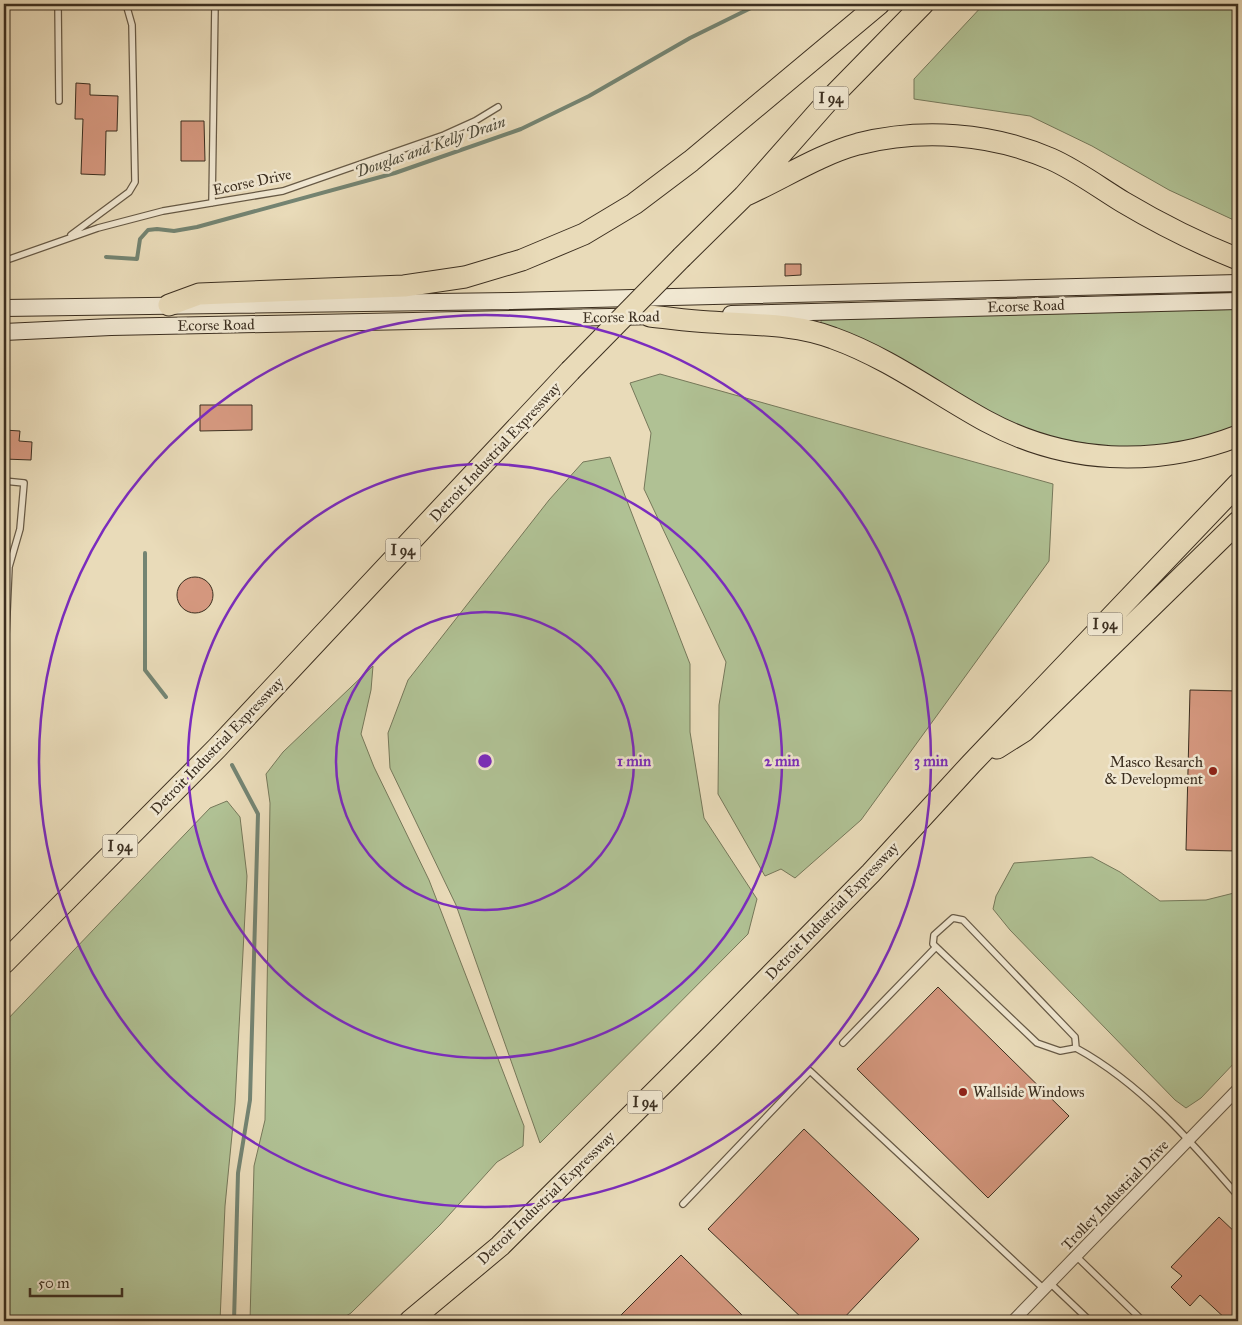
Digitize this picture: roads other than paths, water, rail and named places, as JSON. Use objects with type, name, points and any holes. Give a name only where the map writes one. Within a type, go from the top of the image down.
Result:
[{"type":"highway","points":[[169,305],[199,294],[404,286],[464,277],[522,260],[584,234],[634,204],[691,161],[879,4]]},
{"type":"highway","name":"Detroit Industrial Expressway","points":[[4,963],[223,742],[570,371],[744,196],[827,102],[923,4]]},
{"type":"highway","points":[[744,196],[820,158],[857,145],[894,137],[938,134],[981,138],[1018,147],[1052,160],[1158,223],[1201,244],[1238,259]]},
{"type":"highway","points":[[650,316],[796,328],[831,337],[866,350],[987,421],[1020,437],[1055,449],[1090,456],[1131,458],[1167,455],[1210,447],[1238,436]]},
{"type":"highway","name":"Detroit Industrial Expressway","points":[[410,1321],[500,1246],[871,873],[1238,484]]},
{"type":"highway","points":[[972,764],[1024,731],[1238,522]]},
{"type":"main road","name":"Ecorse Road","points":[[4,308],[559,300],[1238,283]]},
{"type":"main road","name":"Ecorse Road","points":[[4,332],[131,326],[650,316],[1238,300]]},
{"type":"street","name":"Trolley Industrial Drive","points":[[1013,1321],[1238,1089]]},
{"type":"lane","points":[[58,4],[58,101]]},
{"type":"lane","points":[[65,240],[128,192],[135,182],[132,25],[126,4]]},
{"type":"lane","points":[[212,203],[215,4]]},
{"type":"lane","name":"Ecorse Drive","points":[[4,261],[98,228],[163,211],[282,191],[366,163],[476,121],[498,107]]},
{"type":"lane","points":[[4,138],[6,138],[6,110]]},
{"type":"lane","points":[[4,481],[24,482],[20,529],[6,567],[4,678]]},
{"type":"lane","points":[[1076,1048],[1075,1037],[963,920],[953,918],[934,935],[936,947],[1037,1043],[1060,1051],[1076,1048],[1099,1060],[1190,1139],[1238,1196]]},
{"type":"lane","points":[[844,1043],[936,947]]},
{"type":"lane","points":[[683,1204],[810,1071],[1031,1274],[1090,1321]]},
{"type":"lane","points":[[1076,1256],[1143,1321]]},
{"type":"waterway","name":"Douglas and Kelly Drain","points":[[106,257],[137,259],[140,239],[148,230],[174,231],[197,227],[395,173],[521,129],[589,96],[690,38],[759,4]]},
{"type":"waterway","points":[[145,553],[145,670],[166,697]]},
{"type":"waterway","points":[[232,765],[258,814],[250,1100],[238,1173],[234,1321]]},
{"type":"place","name":"Masco Resarch & Development","points":[[1213,771]]},
{"type":"place","name":"Wallside Windows","points":[[963,1092]]}]
